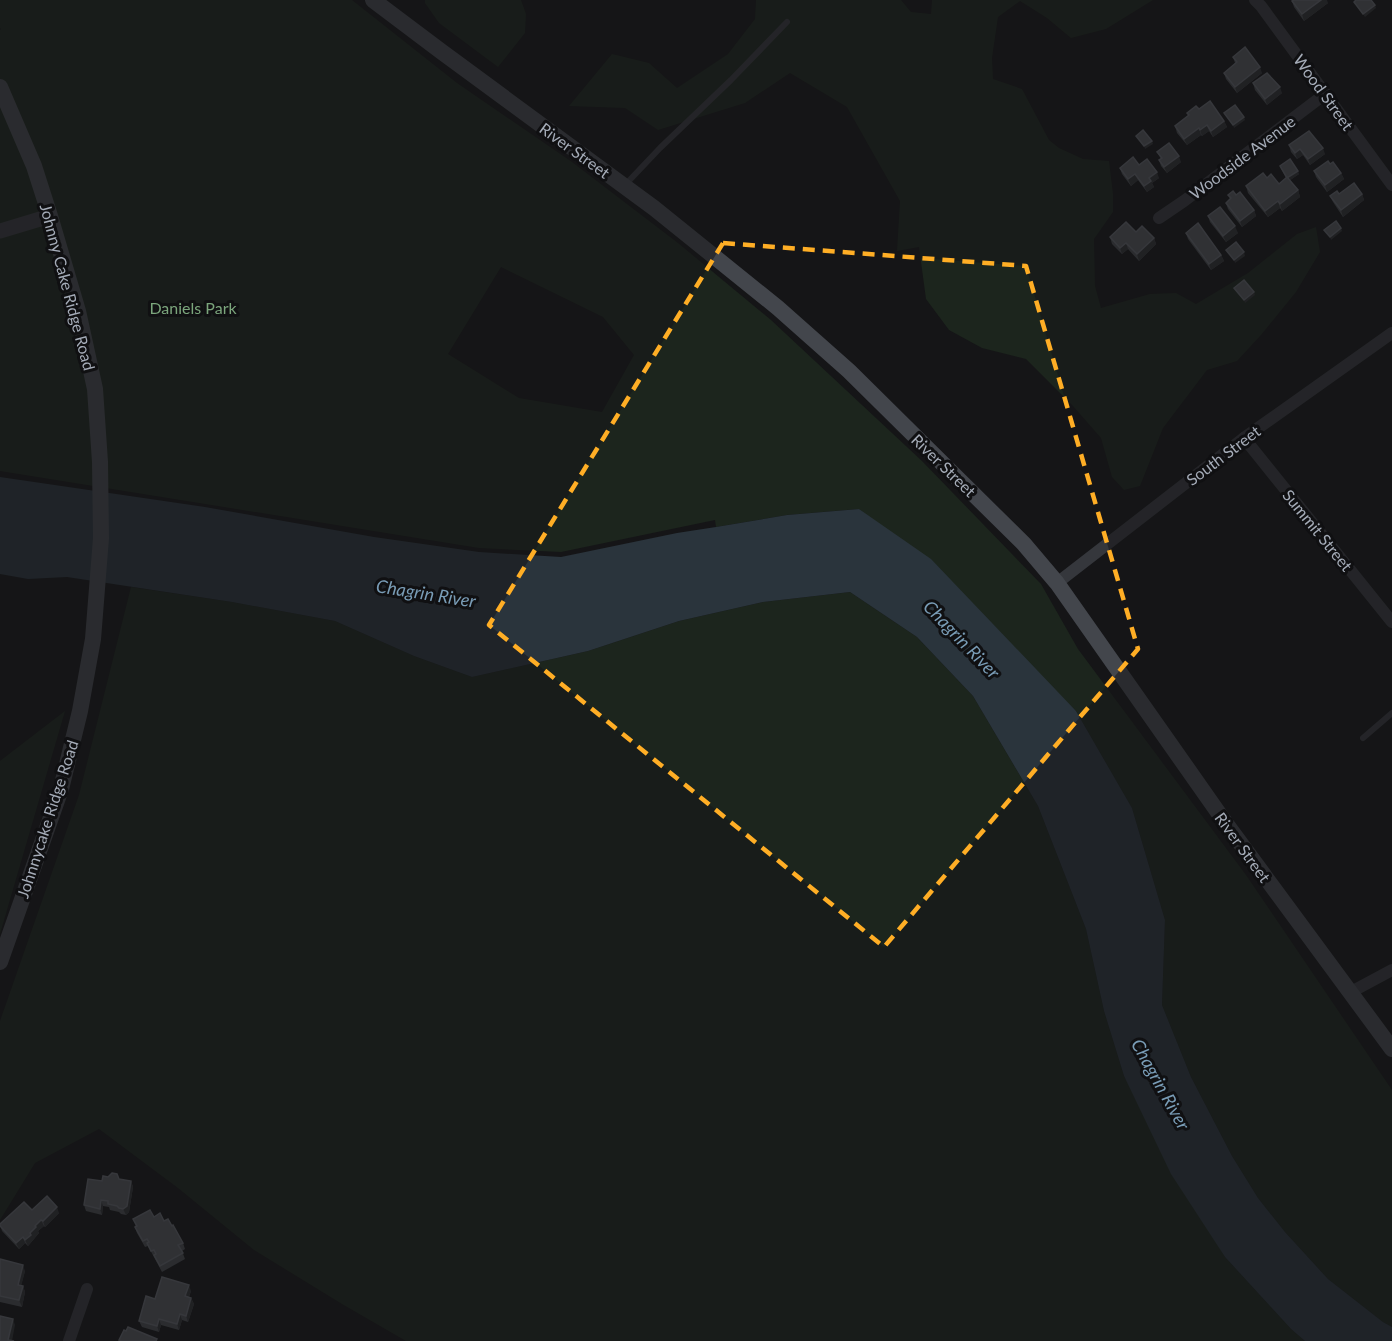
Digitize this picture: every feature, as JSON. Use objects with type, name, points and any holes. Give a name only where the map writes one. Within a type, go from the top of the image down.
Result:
[{"type":"main road","name":"River Street","points":[[373,0],[654,208],[778,308],[849,371],[1016,536],[1057,583],[1227,825],[1392,1049]]},
{"type":"main road","name":"Johnny Cake Ridge Road","points":[[0,87],[34,166],[51,216],[78,311],[95,389],[100,462],[101,538],[93,639]]},
{"type":"main road","name":"Johnnycake Ridge Road","points":[[0,962],[61,789],[80,711],[93,639]]},
{"type":"street","name":"Wood Street","points":[[1261,2],[1325,94],[1392,184]]},
{"type":"street","name":"Woodside Avenue","points":[[1159,218],[1325,94]]},
{"type":"street","points":[[0,231],[51,216]]},
{"type":"street","name":"South Street","points":[[1057,583],[1244,438],[1392,333]]},
{"type":"street","name":"Summit Street","points":[[1244,438],[1392,622]]},
{"type":"street","points":[[1351,992],[1392,970]]},
{"type":"street","points":[[69,1341],[87,1289]]},
{"type":"lane","points":[[624,186],[787,22]]},
{"type":"lane","points":[[1363,738],[1392,713]]},
{"type":"highlighted area","points":[[723,243],[1026,266],[1138,649],[884,947],[489,625]]},
{"type":"green space","name":"Daniels Park","points":[[0,0],[352,0],[457,83],[572,162],[678,243],[771,320],[922,461],[1041,584],[1078,649],[1246,875],[1392,1090],[1392,1327],[1328,1279],[1285,1232],[1258,1198],[1232,1156],[1191,1077],[1162,1005],[1165,920],[1132,808],[1076,711],[859,509],[787,515],[716,527],[715,520],[561,552],[479,548],[0,471]],"holes":[[[501,267],[603,317],[634,355],[602,412],[519,398],[448,354]]]},
{"type":"green space","points":[[425,0],[521,0],[526,14],[525,33],[498,67],[439,23]]},
{"type":"green space","points":[[756,0],[901,0],[911,12],[931,14],[932,0],[1153,0],[1106,29],[1071,38],[1047,18],[1020,1],[998,17],[992,58],[993,79],[1022,89],[1049,140],[1059,148],[1083,159],[1109,161],[1113,212],[1094,239],[1095,286],[1101,308],[1150,294],[1176,293],[1196,304],[1248,273],[1297,234],[1316,227],[1320,252],[1296,292],[1237,361],[1207,370],[1163,428],[1140,486],[1124,490],[1112,477],[1101,438],[1026,359],[982,348],[949,330],[926,299],[919,247],[897,251],[900,201],[847,107],[790,73],[745,103],[658,130],[625,108],[569,106],[612,54],[649,63],[677,88],[728,54],[755,19]]},
{"type":"green space","points":[[131,587],[232,602],[335,621],[414,656],[472,677],[588,651],[679,621],[763,602],[850,592],[917,637],[973,696],[1038,806],[1086,929],[1104,1011],[1124,1076],[1225,1257],[1291,1329],[1305,1341],[406,1341],[254,1250],[178,1188],[99,1129],[35,1163],[0,1220],[0,1021],[79,795]]},
{"type":"green space","points":[[65,711],[0,934],[0,761]]},
{"type":"water","name":"Chagrin River","points":[[0,477],[205,507],[374,537],[479,552],[561,557],[677,533],[787,515],[859,509],[931,559],[1076,711],[1132,808],[1165,920],[1162,1005],[1191,1077],[1232,1156],[1258,1198],[1285,1232],[1328,1279],[1392,1327],[1392,1341],[1305,1341],[1291,1329],[1225,1257],[1171,1174],[1124,1076],[1104,1011],[1086,929],[1038,806],[973,696],[917,637],[850,592],[763,602],[679,621],[588,651],[472,677],[414,656],[335,621],[232,602],[67,577],[28,579],[0,574]]},
{"type":"building","points":[[1321,0],[1302,14],[1292,1]]},
{"type":"building","points":[[1371,0],[1375,5],[1363,14],[1354,2]]},
{"type":"building","points":[[1245,47],[1260,67],[1235,87],[1224,73],[1237,62],[1233,57]]},
{"type":"building","points":[[1267,73],[1280,87],[1265,99],[1253,83]]},
{"type":"building","points":[[1210,101],[1224,121],[1211,131],[1207,125],[1200,130],[1199,128],[1184,139],[1175,126],[1196,106],[1199,109]]},
{"type":"building","points":[[1235,105],[1244,117],[1233,125],[1224,113]]},
{"type":"building","points":[[1143,130],[1152,141],[1144,146],[1136,136]]},
{"type":"building","points":[[1309,131],[1323,148],[1308,159],[1300,149],[1295,153],[1289,145]]},
{"type":"building","points":[[1169,143],[1179,156],[1164,167],[1159,160],[1162,158],[1157,152]]},
{"type":"building","points":[[1133,157],[1139,165],[1147,159],[1157,172],[1144,186],[1135,174],[1128,179],[1120,168]]},
{"type":"building","points":[[1290,159],[1298,171],[1287,178],[1280,166]]},
{"type":"building","points":[[1328,161],[1330,164],[1333,162],[1341,173],[1325,185],[1314,171]]},
{"type":"building","points":[[1263,173],[1267,178],[1271,174],[1279,184],[1287,177],[1298,190],[1280,204],[1278,201],[1265,211],[1246,186]]},
{"type":"building","points":[[1354,183],[1362,194],[1341,210],[1330,196],[1337,191],[1339,194]]},
{"type":"building","points":[[1233,191],[1236,195],[1240,192],[1254,210],[1240,221],[1226,203],[1231,198],[1228,195]]},
{"type":"building","points":[[1220,207],[1235,226],[1223,236],[1208,216]]},
{"type":"building","points":[[1336,221],[1341,228],[1330,237],[1324,230]]},
{"type":"building","points":[[1126,222],[1136,232],[1142,226],[1154,238],[1137,254],[1126,243],[1120,248],[1110,237]]},
{"type":"building","points":[[1198,223],[1221,255],[1209,264],[1186,233]]},
{"type":"building","points":[[1236,242],[1244,252],[1234,260],[1226,250]]},
{"type":"building","points":[[1244,280],[1254,292],[1244,300],[1234,288]]},
{"type":"building","points":[[112,1173],[117,1174],[119,1179],[131,1181],[127,1206],[123,1209],[101,1200],[100,1209],[84,1205],[88,1179],[102,1181],[103,1176],[108,1177]]},
{"type":"building","points":[[47,1196],[57,1207],[35,1226],[31,1235],[25,1240],[23,1237],[16,1243],[0,1224],[24,1202],[32,1210]]},
{"type":"building","points":[[150,1210],[154,1217],[160,1213],[164,1221],[168,1219],[183,1243],[178,1245],[183,1253],[160,1266],[154,1250],[151,1251],[147,1239],[143,1241],[133,1219]]},
{"type":"building","points":[[0,1259],[23,1265],[18,1285],[23,1286],[19,1300],[0,1296]]},
{"type":"building","points":[[162,1277],[189,1285],[185,1296],[191,1298],[186,1316],[180,1314],[177,1324],[159,1319],[157,1326],[139,1321],[146,1296],[155,1299]]},
{"type":"building","points":[[0,1316],[13,1319],[8,1340],[14,1341],[0,1341]]},
{"type":"building","points":[[128,1327],[157,1339],[156,1341],[119,1340]]}]
